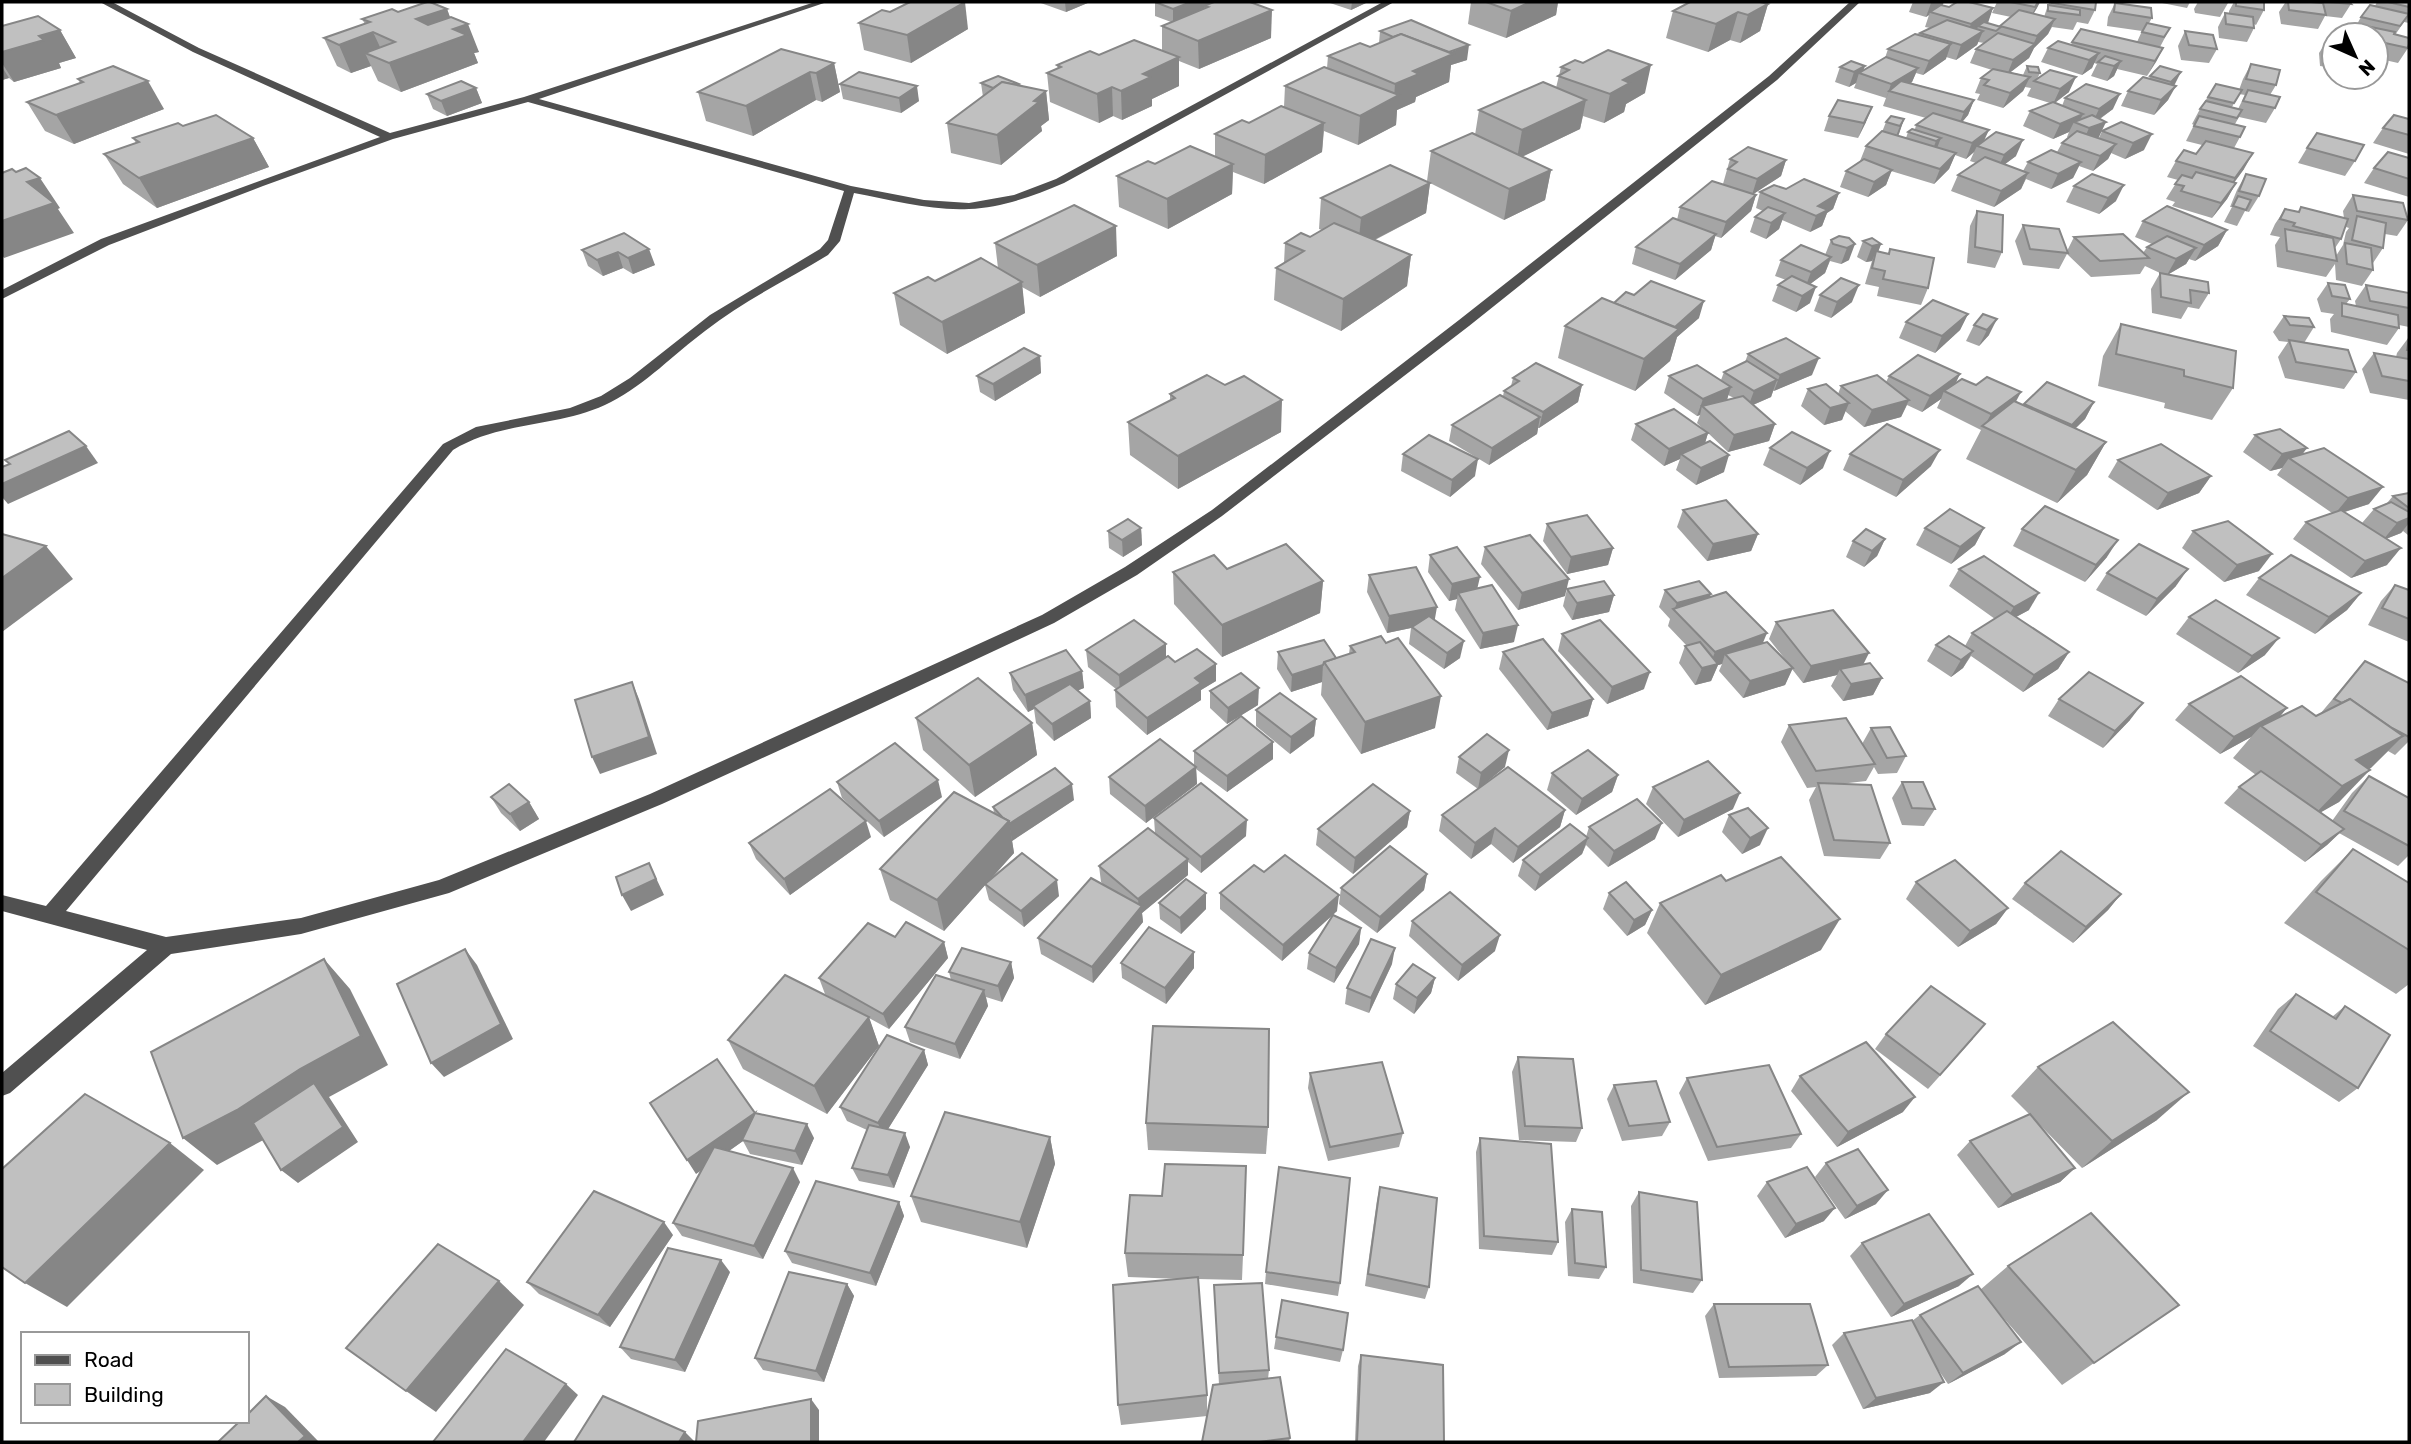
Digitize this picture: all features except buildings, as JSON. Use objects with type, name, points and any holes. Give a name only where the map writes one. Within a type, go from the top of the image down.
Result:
[{"type":"street","points":[[105,2],[196,50],[388,137]]},
{"type":"street","points":[[2,295],[105,242],[388,137],[528,99],[823,2]]},
{"type":"street","points":[[528,99],[850,188],[924,203],[958,205],[1017,198],[1060,181],[1389,2]]},
{"type":"street","points":[[2,903],[166,946],[301,926],[442,887],[656,799],[1048,619],[1131,571],[1217,513],[1464,323],[1773,78],[1855,2]]},
{"type":"street","points":[[50,916],[448,447],[467,433],[565,413],[592,405],[620,389],[701,327],[824,252],[834,241],[850,188]]},
{"type":"street","points":[[2,1086],[166,946]]}]
